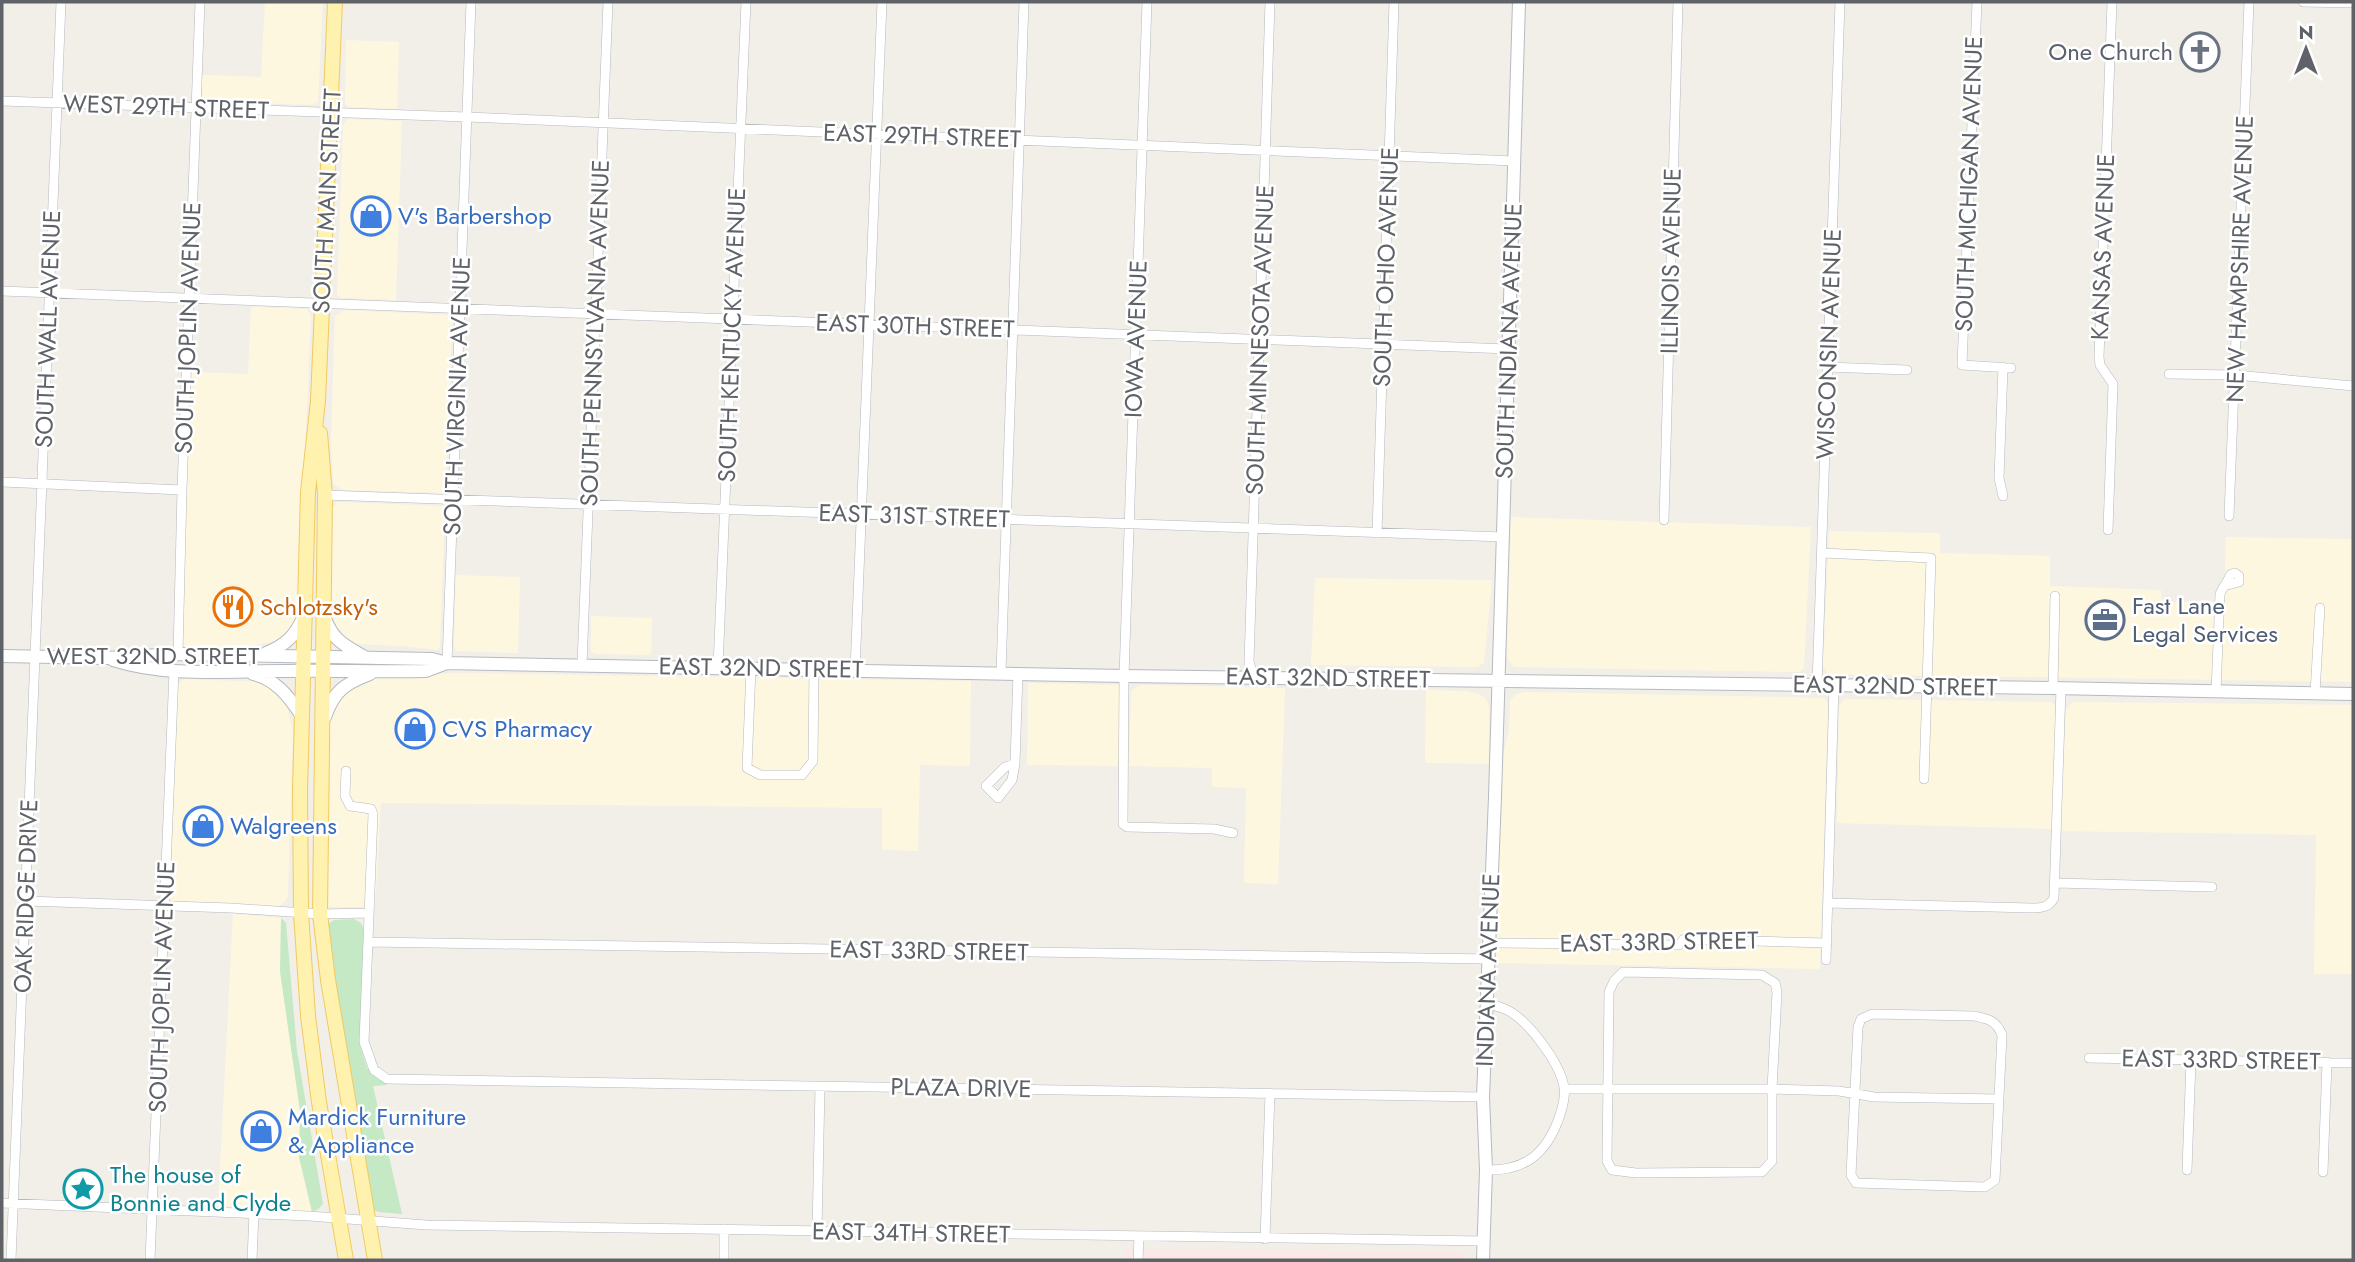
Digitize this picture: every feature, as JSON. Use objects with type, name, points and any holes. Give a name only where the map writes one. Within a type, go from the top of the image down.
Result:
[{"type":"main road","name":"SOUTH MAIN STREET","points":[[335,2],[318,401],[308,492],[302,716],[301,913],[308,1016],[346,1260]]},
{"type":"main road","name":"SOUTH INDIANA AVENUE","points":[[1499,681],[1519,2]]},
{"type":"main road","name":"SOUTH MAIN STREET","points":[[318,401],[326,495],[320,914],[328,980],[375,1260]]},
{"type":"main road","points":[[259,656],[278,648],[296,633],[304,614]]},
{"type":"main road","points":[[324,615],[331,634],[363,657]]},
{"type":"main road","name":"WEST 32ND STREET","points":[[2,656],[303,656]]},
{"type":"main road","name":"EAST 32ND STREET","points":[[303,656],[432,659],[447,663],[1124,676],[2353,694]]},
{"type":"main road","points":[[107,658],[133,667],[174,671],[426,671],[447,663]]},
{"type":"main road","points":[[243,671],[266,677],[287,695],[302,716]]},
{"type":"main road","points":[[323,724],[331,699],[348,682],[378,671]]},
{"type":"main road","name":"INDIANA AVENUE","points":[[1483,1260],[1486,1170],[1483,1097],[1499,681]]},
{"type":"street","name":"SOUTH WALL AVENUE","points":[[36,657],[61,2]]},
{"type":"street","name":"SOUTH JOPLIN AVENUE","points":[[178,654],[200,2]]},
{"type":"street","name":"SOUTH VIRGINIA AVENUE","points":[[447,663],[471,2]]},
{"type":"street","name":"SOUTH PENNSYLVANIA AVENUE","points":[[583,665],[608,2]]},
{"type":"street","name":"SOUTH KENTUCKY AVENUE","points":[[718,667],[746,2]]},
{"type":"street","points":[[855,671],[881,2]]},
{"type":"street","points":[[1001,672],[1024,2]]},
{"type":"street","name":"IOWA AVENUE","points":[[1147,2],[1124,676],[1123,824],[1127,827],[1214,829],[1233,833]]},
{"type":"street","name":"SOUTH MINNESOTA AVENUE","points":[[1254,677],[1249,662],[1270,2]]},
{"type":"street","name":"SOUTH OHIO AVENUE","points":[[1377,533],[1394,2]]},
{"type":"street","name":"ILLINOIS AVENUE","points":[[1664,520],[1678,2]]},
{"type":"street","name":"WISCONSIN AVENUE","points":[[1817,685],[1840,2]]},
{"type":"street","name":"SOUTH MICHIGAN AVENUE","points":[[1977,2],[1962,365],[2007,368],[1999,478],[2003,496]]},
{"type":"street","name":"KANSAS AVENUE","points":[[2108,530],[2113,384],[2100,365],[2099,357],[2112,2]]},
{"type":"street","name":"NEW HAMPSHIRE AVENUE","points":[[2229,516],[2249,2]]},
{"type":"street","points":[[2303,2],[2353,4]]},
{"type":"street","name":"WEST 29TH STREET","points":[[2,101],[331,113]]},
{"type":"street","name":"EAST 29TH STREET","points":[[331,113],[1514,161]]},
{"type":"street","name":"EAST 30TH STREET","points":[[2,291],[1508,349]]},
{"type":"street","points":[[1828,367],[1907,370]]},
{"type":"street","points":[[2168,374],[2236,376],[2353,386]]},
{"type":"street","points":[[2,482],[182,490]]},
{"type":"street","name":"EAST 31ST STREET","points":[[326,495],[1503,537]]},
{"type":"street","points":[[1822,553],[1931,558],[1924,779]]},
{"type":"street","points":[[2216,691],[2220,594],[2224,586]]},
{"type":"street","points":[[1828,903],[2037,908],[2048,905],[2054,898],[2057,688],[2055,596]]},
{"type":"street","points":[[2315,693],[2320,608]]},
{"type":"street","name":"OAK RIDGE DRIVE","points":[[11,1260],[36,657]]},
{"type":"street","points":[[751,668],[747,768],[760,775],[802,775],[813,761],[814,669]]},
{"type":"street","name":"SOUTH JOPLIN AVENUE","points":[[150,1260],[174,671]]},
{"type":"street","points":[[1015,764],[1018,673]]},
{"type":"street","points":[[1826,960],[1834,686]]},
{"type":"street","name":"PLAZA DRIVE","points":[[346,771],[345,796],[350,806],[371,809],[373,814],[364,1042],[374,1070],[387,1079],[1483,1097]]},
{"type":"street","points":[[2055,883],[2212,887]]},
{"type":"street","points":[[26,901],[320,914],[369,913]]},
{"type":"street","name":"EAST 33RD STREET","points":[[1491,943],[1679,945],[1684,939],[1827,943]]},
{"type":"street","name":"EAST 33RD STREET","points":[[368,942],[1489,959]]},
{"type":"street","points":[[1623,972],[1762,975],[1775,983],[1777,992],[1772,1088],[1772,1161],[1768,1169],[1762,1172],[1661,1173],[1612,1170],[1607,1161],[1609,992],[1614,981],[1623,972]]},
{"type":"street","points":[[1486,1003],[1508,1010],[1528,1028],[1549,1053],[1565,1090],[1553,1135],[1539,1152],[1517,1167],[1486,1170]]},
{"type":"street","points":[[1872,1014],[1974,1016],[1998,1024],[2002,1035],[1999,1099],[1995,1180],[1985,1187],[1856,1183],[1851,1175],[1857,1095],[1858,1027],[1861,1019],[1872,1014]]},
{"type":"street","name":"EAST 33RD STREET","points":[[2089,1058],[2353,1063]]},
{"type":"street","points":[[2187,1170],[2191,1060]]},
{"type":"street","points":[[2323,1172],[2327,1062]]},
{"type":"street","points":[[817,1231],[820,1087]]},
{"type":"street","points":[[1565,1090],[1772,1088],[1839,1091],[1874,1097],[1999,1099]]},
{"type":"street","points":[[1265,1239],[1269,1093]]},
{"type":"street","name":"EAST 34TH STREET","points":[[2,1203],[254,1213],[426,1225],[1484,1241]]},
{"type":"street","points":[[252,1260],[254,1213]]},
{"type":"street","points":[[724,1229],[724,1260]]},
{"type":"street","points":[[1138,1260],[1139,1237]]},
{"type":"shaded area","points":[[265,2],[323,2],[318,102],[312,105],[204,101],[202,75],[261,77]]},
{"type":"shaded area","points":[[346,40],[399,42],[397,109],[349,107],[345,104]]},
{"type":"shaded area","points":[[348,119],[402,121],[396,300],[342,298],[337,295],[343,125]]},
{"type":"shaded area","points":[[251,307],[307,309],[311,316],[298,611],[292,628],[273,642],[236,648],[186,648],[180,644],[191,372],[248,374]]},
{"type":"shaded area","points":[[345,310],[448,315],[452,318],[444,493],[343,490],[333,484],[331,438],[335,316]]},
{"type":"shaded area","points":[[338,502],[445,508],[438,650],[356,644],[339,635],[333,617],[331,597],[333,507]]},
{"type":"shaded area","points":[[1511,517],[1811,527],[1804,668],[1799,672],[1514,667],[1507,654]]},
{"type":"shaded area","points":[[1829,531],[1940,533],[1940,553],[2050,556],[2050,586],[2161,590],[2162,602],[2224,602],[2226,537],[2353,539],[2353,682],[1828,674],[1823,666]]},
{"type":"shaded area","points":[[456,575],[520,577],[518,653],[456,651]]},
{"type":"shaded area","points":[[1315,578],[1492,580],[1484,663],[1477,667],[1311,665]]},
{"type":"shaded area","points":[[591,616],[652,618],[651,655],[591,652]]},
{"type":"shaded area","points":[[458,673],[971,681],[970,766],[920,765],[918,851],[882,850],[882,808],[381,803],[375,907],[328,907],[324,904],[327,722],[344,691],[373,678],[388,675]]},
{"type":"shaded area","points":[[186,679],[264,682],[286,702],[293,732],[288,894],[281,905],[276,907],[172,902],[170,898],[178,683]]},
{"type":"shaded area","points":[[1028,683],[1122,687],[1121,766],[1027,765]]},
{"type":"shaded area","points":[[1142,685],[1285,688],[1278,884],[1244,883],[1246,788],[1212,787],[1212,768],[1129,766],[1131,692]]},
{"type":"shaded area","points":[[1426,690],[1466,691],[1486,699],[1489,707],[1489,764],[1425,763]]},
{"type":"shaded area","points":[[1522,692],[1825,698],[1828,704],[1820,969],[1496,963],[1502,759],[1509,730],[1510,701]]},
{"type":"shaded area","points":[[1845,699],[2052,702],[2056,707],[2052,829],[1837,823],[1839,705]]},
{"type":"shaded area","points":[[2073,702],[2353,705],[2353,974],[2314,974],[2316,835],[2060,831],[2066,709]]},
{"type":"shaded area","points":[[233,914],[281,918],[280,971],[300,1111],[299,1157],[312,1212],[218,1207]]},
{"type":"shaded area","points":[[1124,1249],[1461,1252],[1465,1258],[1125,1260]]},
{"type":"green space","points":[[281,918],[286,923],[297,1051],[323,1204],[312,1212],[299,1157],[300,1111],[280,971]]},
{"type":"green space","points":[[354,919],[361,923],[364,930],[360,1046],[367,1068],[387,1085],[373,1086],[402,1214],[378,1212],[372,1208],[334,996],[327,925],[334,920]]},
{"type":"place","name":"One Church","points":[[2200,52]]},
{"type":"place","name":"V's Barbershop","points":[[371,216]]},
{"type":"place","name":"Schlotzsky's","points":[[233,607]]},
{"type":"place","name":"Fast Lane Legal Services","points":[[2105,620]]},
{"type":"place","name":"CVS Pharmacy","points":[[415,729]]},
{"type":"place","name":"Walgreens","points":[[203,826]]},
{"type":"place","name":"Mardick Furniture & Appliance","points":[[261,1131]]},
{"type":"place","name":"The house of Bonnie and Clyde","points":[[83,1189]]}]
